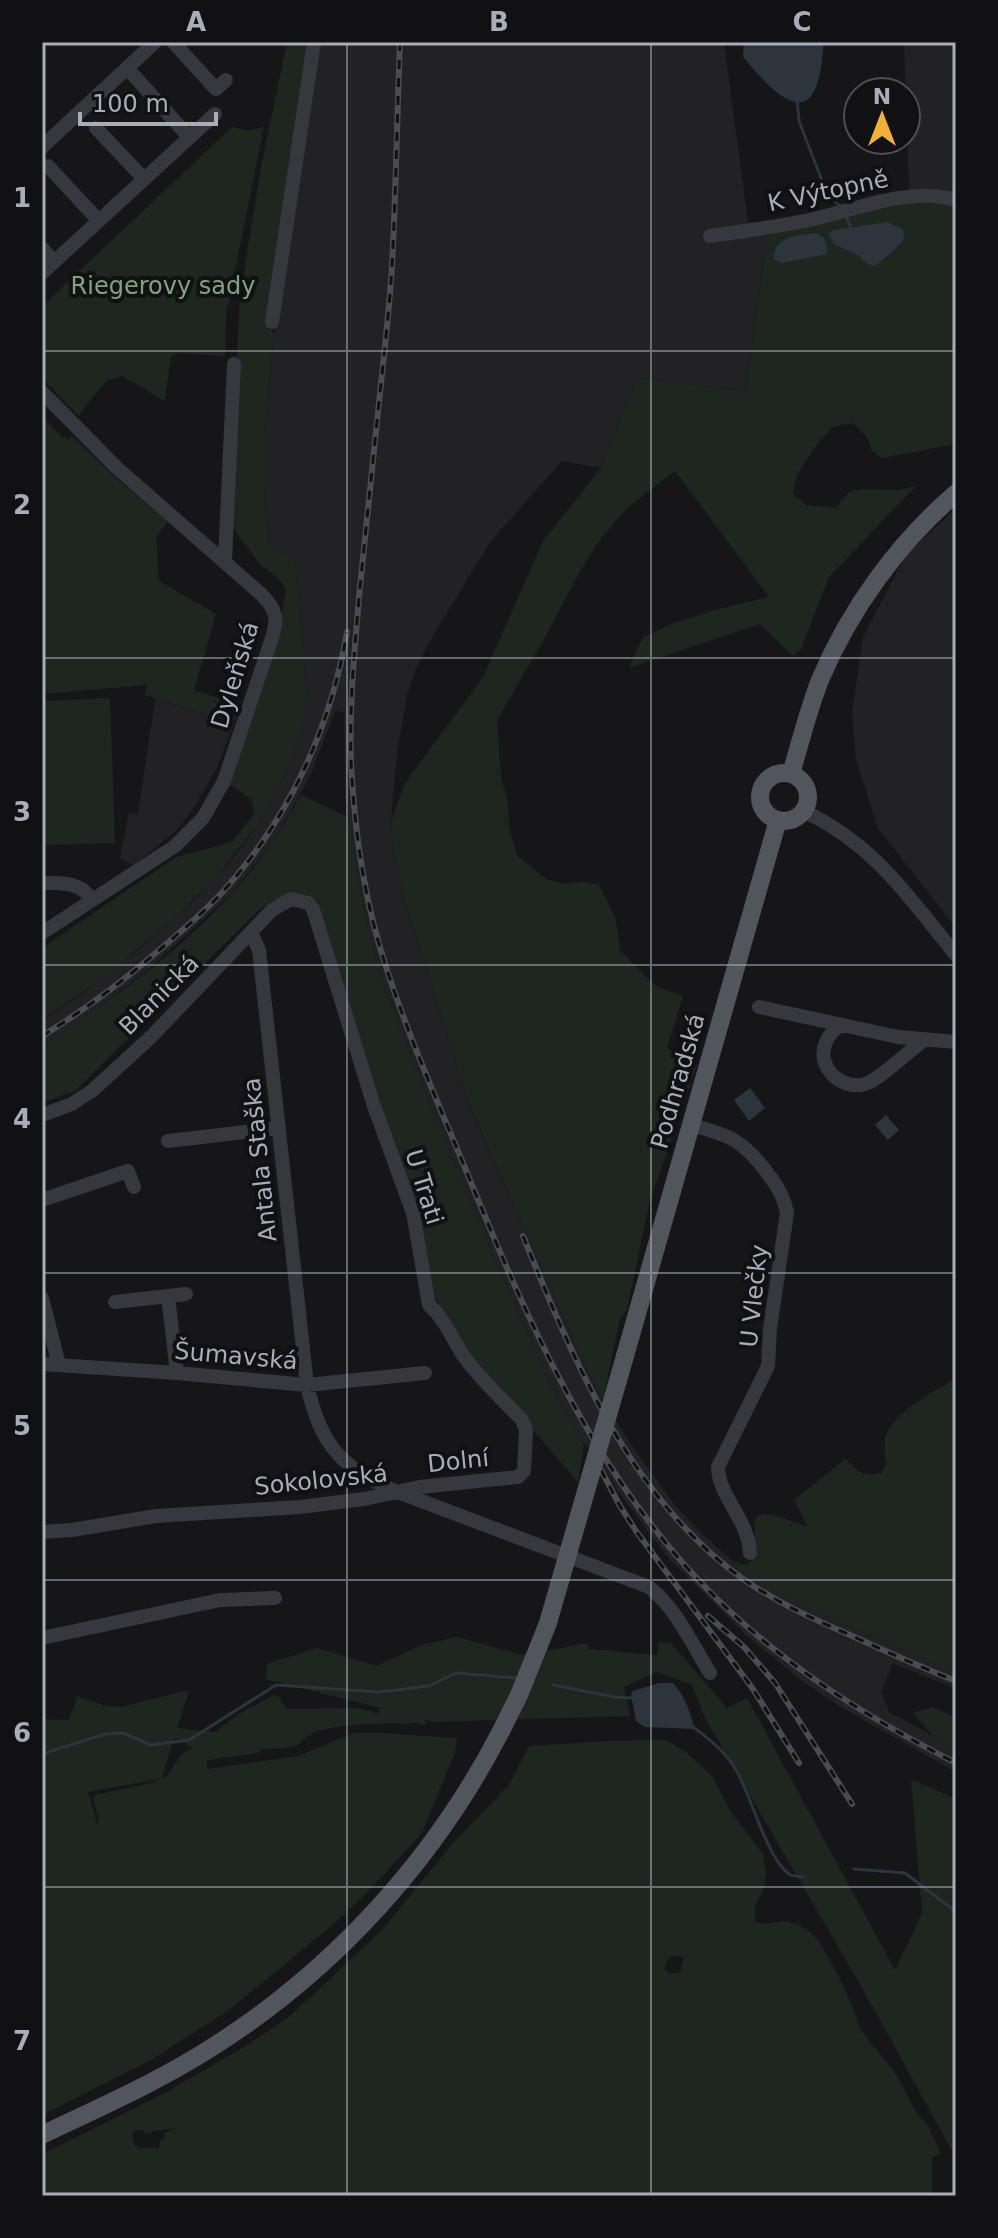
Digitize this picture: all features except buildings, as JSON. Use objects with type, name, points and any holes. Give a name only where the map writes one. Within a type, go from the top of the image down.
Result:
[{"type":"main road","points":[[791,774],[820,680],[851,620],[902,547],[956,493]]},
{"type":"main road","points":[[791,774],[800,779],[808,792],[804,811],[792,820],[778,820],[763,808],[762,789],[771,777],[791,774]]},
{"type":"main road","name":"Podhradská","points":[[42,2135],[162,2077],[263,2013],[306,1978],[375,1911],[428,1849],[466,1794],[524,1684],[548,1623],[778,820]]},
{"type":"street","points":[[42,147],[155,42]]},
{"type":"street","points":[[173,42],[216,89],[226,80]]},
{"type":"street","points":[[272,322],[314,42]]},
{"type":"street","points":[[127,68],[189,137]]},
{"type":"street","points":[[42,273],[215,114]]},
{"type":"street","points":[[96,128],[144,179]]},
{"type":"street","points":[[48,166],[99,221]]},
{"type":"street","name":"K Výtopně","points":[[710,236],[805,221],[906,196],[925,194],[956,200]]},
{"type":"street","points":[[42,248],[54,262]]},
{"type":"street","points":[[225,560],[234,364]]},
{"type":"street","name":"Dyleňská","points":[[42,392],[117,468],[267,600],[276,618],[224,781],[203,818],[182,840],[42,933]]},
{"type":"street","points":[[804,811],[846,835],[881,864],[956,955]]},
{"type":"street","points":[[42,883],[72,884],[88,893],[92,900]]},
{"type":"street","name":"Blanická","points":[[42,1115],[72,1104],[93,1090],[151,1037],[281,903],[299,900]]},
{"type":"street","name":"U Trati","points":[[299,900],[313,909],[374,1106],[413,1213],[429,1305],[438,1313],[475,1371],[522,1420],[526,1430],[524,1471]]},
{"type":"street","name":"Antala Staška","points":[[251,932],[259,950],[307,1385]]},
{"type":"street","points":[[759,1007],[898,1037],[956,1042]]},
{"type":"street","points":[[839,1026],[827,1037],[822,1057],[831,1072],[847,1084],[869,1082],[924,1040]]},
{"type":"street","name":"U Vlečky","points":[[691,1125],[743,1144],[784,1196],[787,1213],[773,1300],[768,1366],[718,1467],[719,1478],[745,1527],[750,1553]]},
{"type":"street","points":[[168,1141],[279,1128]]},
{"type":"street","points":[[42,1200],[128,1171],[134,1187]]},
{"type":"street","points":[[115,1302],[186,1294]]},
{"type":"street","points":[[168,1296],[177,1373]]},
{"type":"street","points":[[42,1298],[59,1365]]},
{"type":"street","name":"Šumavská","points":[[42,1364],[307,1385],[425,1373]]},
{"type":"street","points":[[307,1385],[319,1425],[336,1453],[367,1479],[395,1491]]},
{"type":"street","name":"Dolní","points":[[395,1491],[518,1477],[524,1471]]},
{"type":"street","name":"Sokolovská","points":[[42,1532],[156,1516],[300,1507],[364,1499],[395,1491],[649,1587],[660,1596],[710,1673]]},
{"type":"street","points":[[42,1638],[220,1600],[275,1598]]},
{"type":"shaded area","points":[[318,42],[724,42],[749,229],[768,230],[746,391],[637,378],[601,468],[562,461],[491,541],[438,627],[416,668],[408,691],[397,752],[391,822],[393,849],[402,893],[470,1107],[603,1400],[673,1503],[701,1533],[758,1583],[956,1674],[956,1689],[893,1663],[881,1691],[889,1712],[956,1748],[956,1772],[839,1706],[748,1637],[669,1559],[617,1490],[596,1455],[580,1440],[550,1385],[495,1259],[380,976],[365,916],[345,796],[344,712],[335,711],[311,774],[274,841],[230,895],[151,967],[88,1016],[42,1045],[42,1020],[138,950],[196,899],[239,851],[287,771],[300,729],[307,695],[295,560],[268,544],[264,434],[274,335]]},
{"type":"shaded area","points":[[744,42],[824,42],[818,81],[811,96],[802,102],[781,96],[743,57]]},
{"type":"shaded area","points":[[904,42],[956,42],[956,194],[923,189],[909,191],[908,156],[922,156],[922,76],[905,76]]},
{"type":"shaded area","points":[[889,222],[903,229],[904,239],[874,266],[835,245],[828,234],[834,230]]},
{"type":"shaded area","points":[[816,233],[824,238],[827,254],[781,263],[774,259],[782,241]]},
{"type":"shaded area","points":[[956,508],[956,928],[878,828],[856,760],[852,713],[863,637],[906,555]]},
{"type":"shaded area","points":[[155,699],[234,724],[216,770],[194,807],[177,830],[134,865],[120,858],[129,812],[138,814]]},
{"type":"shaded area","points":[[750,1088],[765,1108],[749,1121],[734,1100]]},
{"type":"shaded area","points":[[886,1115],[899,1130],[888,1140],[875,1125]]},
{"type":"shaded area","points":[[659,1683],[673,1683],[677,1688],[694,1729],[645,1727],[636,1721],[633,1691]]},
{"type":"green space","points":[[287,42],[311,42],[267,318],[274,335],[264,434],[264,490],[268,543],[295,560],[307,695],[301,729],[287,771],[256,827],[213,881],[106,976],[42,1020],[42,948],[176,857],[232,842],[255,813],[251,799],[230,785],[278,635],[286,589],[259,563],[229,523],[240,296],[261,167]]},
{"type":"green space","name":"Riegerovy sady","points":[[232,127],[247,130],[264,127],[226,315],[225,356],[177,353],[171,357],[165,401],[122,376],[106,381],[78,416],[42,378],[42,306]]},
{"type":"green space","points":[[933,201],[956,207],[956,444],[882,458],[872,451],[867,437],[853,423],[833,427],[817,444],[797,474],[793,494],[806,505],[836,508],[849,492],[860,489],[899,490],[916,486],[829,577],[801,649],[793,656],[760,624],[629,668],[642,638],[671,624],[769,597],[675,471],[627,508],[602,537],[497,720],[501,777],[508,804],[509,828],[517,855],[546,879],[565,884],[584,882],[599,885],[616,918],[620,951],[656,986],[683,996],[667,1048],[697,1065],[649,1204],[627,1310],[620,1319],[603,1400],[575,1344],[470,1106],[402,893],[391,822],[405,783],[483,677],[543,541],[601,468],[637,378],[746,391],[768,230],[905,202]]},
{"type":"green space","points":[[42,416],[63,438],[68,440],[72,436],[168,522],[156,537],[159,581],[216,614],[194,690],[239,705],[234,724],[144,695],[147,685],[42,694]]},
{"type":"green space","points":[[110,698],[115,843],[42,845],[42,701]]},
{"type":"green space","points":[[301,795],[348,817],[365,916],[380,976],[495,1259],[550,1385],[584,1446],[578,1482],[458,1344],[435,1296],[419,1221],[318,903],[295,893],[261,908],[75,1091],[42,1103],[42,1045],[137,980],[196,930],[249,874]]},
{"type":"green space","points":[[956,1378],[956,1674],[758,1583],[731,1561],[746,1565],[754,1559],[754,1520],[762,1514],[808,1527],[794,1500],[845,1459],[864,1473],[881,1473],[887,1463],[884,1448],[887,1434],[894,1422],[917,1402]]},
{"type":"green space","points":[[457,1637],[522,1655],[588,1643],[588,1649],[657,1655],[658,1642],[671,1643],[727,1708],[747,1698],[895,1970],[922,1913],[911,1779],[956,1799],[956,2158],[865,1993],[705,1718],[692,1685],[657,1672],[624,1687],[630,1716],[426,1720],[425,1726],[417,1722],[345,1726],[314,1732],[292,1747],[265,1749],[207,1761],[207,1769],[298,1756],[354,1733],[457,1738],[455,1752],[422,1833],[363,1897],[329,1928],[229,2010],[151,2060],[42,2115],[42,1719],[69,1720],[77,1696],[106,1706],[121,1707],[189,1690],[177,1728],[215,1732],[240,1713],[274,1695],[289,1709],[357,1708],[377,1713],[381,1708],[265,1679],[268,1663],[317,1648],[377,1666],[421,1645]],"holes":[[[174,1739],[192,1748],[182,1754],[166,1777],[162,1778]],[[160,1779],[95,1795],[97,1824],[88,1792]]]},
{"type":"green space","points":[[933,1707],[956,1718],[956,1748],[934,1737],[913,1713]]},
{"type":"green space","points":[[666,1740],[686,1752],[712,1776],[731,1812],[763,1854],[766,1874],[763,1891],[755,1904],[755,1921],[762,1924],[787,1921],[805,1928],[819,1941],[841,1981],[859,2028],[896,2074],[941,2153],[932,2158],[932,2196],[42,2196],[42,2154],[161,2095],[289,2017],[381,1931],[453,1843],[508,1786],[529,1746]],"holes":[[[673,1956],[683,1957],[681,1972],[670,1974],[664,1969],[667,1960]],[[178,2128],[164,2133],[159,2148],[140,2148],[135,2145],[132,2136],[135,2130],[143,2130],[145,2134]]]},
{"type":"waterway","points":[[797,99],[799,121],[826,191],[841,208]]},
{"type":"waterway","points":[[845,215],[852,229]]},
{"type":"waterway","points":[[42,1754],[105,1734],[123,1733],[151,1745],[189,1740],[276,1685],[379,1692],[429,1686],[456,1673],[517,1678]]},
{"type":"waterway","points":[[553,1685],[632,1698]]},
{"type":"waterway","points":[[692,1726],[732,1763],[767,1842],[783,1868],[791,1875],[803,1877]]},
{"type":"waterway","points":[[854,1869],[905,1873],[956,1912]]},
{"type":"railway","points":[[400,42],[391,284],[360,587],[351,718],[352,785],[360,854],[373,922],[388,972],[429,1082],[537,1334],[565,1390],[630,1496],[667,1545],[709,1591],[765,1642],[857,1708],[956,1763]]},
{"type":"railway","points":[[42,1036],[150,958],[212,903],[250,860],[305,768],[330,702],[347,632]]},
{"type":"railway","points":[[523,1236],[563,1330],[609,1424],[668,1509],[703,1546],[743,1579],[782,1603],[956,1681]]},
{"type":"railway","points":[[601,1470],[636,1531],[753,1689],[799,1763]]},
{"type":"railway","points":[[708,1616],[744,1647],[775,1683],[852,1804]]}]
